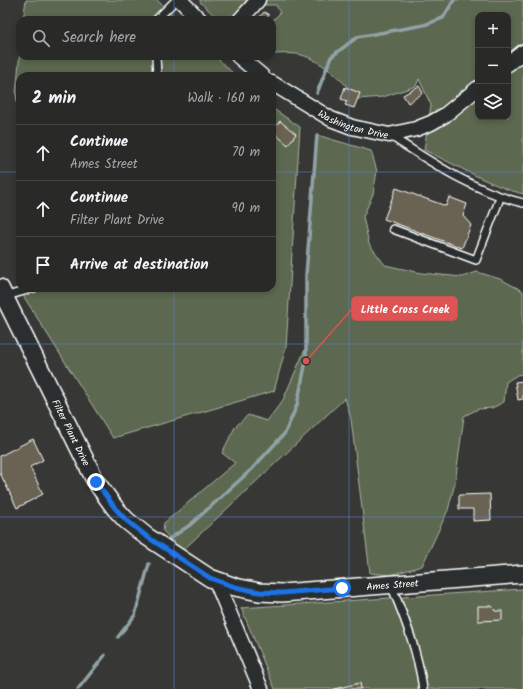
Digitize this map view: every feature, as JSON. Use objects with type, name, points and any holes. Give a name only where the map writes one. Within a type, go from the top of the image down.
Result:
[{"type":"street","points":[[180,0],[196,16]]},
{"type":"street","points":[[244,16],[258,0]]},
{"type":"street","points":[[511,62],[523,52]]},
{"type":"street","points":[[243,60],[257,72]]},
{"type":"street","name":"Washington Drive","points":[[276,85],[331,119],[352,127],[389,135],[416,129],[431,123],[445,115],[475,90]]},
{"type":"street","name":"Filter Plant Drive","points":[[2,292],[96,482],[115,508],[146,536],[216,581]]},
{"type":"street","name":"Ames Street","points":[[216,581],[259,592],[282,593],[523,574]]},
{"type":"street","points":[[216,581],[261,689]]},
{"type":"lane","points":[[160,16],[176,0]]},
{"type":"lane","points":[[156,60],[157,72]]},
{"type":"lane","points":[[389,135],[443,169],[500,198],[523,203]]},
{"type":"lane","points":[[393,229],[476,260],[500,198]]},
{"type":"lane","points":[[2,292],[16,290]]},
{"type":"lane","points":[[391,584],[409,629],[420,669],[423,689]]},
{"type":"green space","points":[[26,0],[157,0],[174,16],[24,16]]},
{"type":"green space","points":[[200,0],[523,0],[523,194],[485,180],[424,150],[431,105],[419,79],[416,86],[383,97],[357,99],[339,78],[314,60],[297,54],[276,54],[276,17],[280,13],[276,5],[262,5],[243,16],[215,16],[200,2]]},
{"type":"green space","points":[[19,60],[219,60],[232,72],[18,72]]},
{"type":"green space","points":[[276,111],[300,127],[286,347],[274,391],[113,438],[24,297],[24,292],[276,292]]},
{"type":"green space","points":[[317,135],[371,151],[377,171],[373,194],[363,217],[369,244],[385,265],[421,273],[462,277],[477,272],[500,279],[523,291],[523,374],[517,375],[506,382],[504,402],[492,408],[478,409],[464,416],[455,483],[448,510],[422,566],[390,575],[370,573],[351,419],[345,398],[182,551],[163,531],[164,523],[235,463],[222,453],[235,427],[248,415],[267,421],[283,400],[306,347],[307,262]]},
{"type":"green space","points":[[523,589],[523,689],[275,689],[241,608]]},
{"type":"building","points":[[264,12],[269,15],[268,16],[260,16]]},
{"type":"building","points":[[419,86],[423,93],[408,103],[403,95]]},
{"type":"building","points":[[345,87],[360,93],[354,108],[345,105],[347,101],[341,99]]},
{"type":"building","points":[[280,121],[296,134],[288,145],[276,134],[276,126]]},
{"type":"building","points":[[396,188],[446,206],[449,197],[467,204],[463,216],[471,225],[462,248],[384,219]]},
{"type":"building","points":[[523,381],[523,399],[518,400],[515,382]]},
{"type":"building","points":[[33,439],[43,460],[30,467],[43,494],[17,508],[0,473],[0,456]]},
{"type":"building","points":[[490,494],[491,520],[473,521],[473,509],[459,509],[459,495]]},
{"type":"building","points":[[478,606],[492,606],[495,611],[502,611],[502,620],[478,621]]},
{"type":"building","points":[[360,683],[361,689],[334,689]]},
{"type":"waterway","points":[[317,93],[331,57],[357,37],[424,25],[443,18],[454,0]]},
{"type":"waterway","points":[[169,539],[190,525],[252,469],[285,433],[297,405],[306,361],[306,275],[317,135]]},
{"type":"waterway","points":[[118,637],[135,615],[149,564]]},
{"type":"waterway","points":[[78,689],[105,655]]},
{"type":"place","name":"Little Cross Creek","points":[[306,361]]},
{"type":"route","points":[[96,482],[126,520],[146,536],[216,581],[259,592],[282,593],[342,588]]}]
